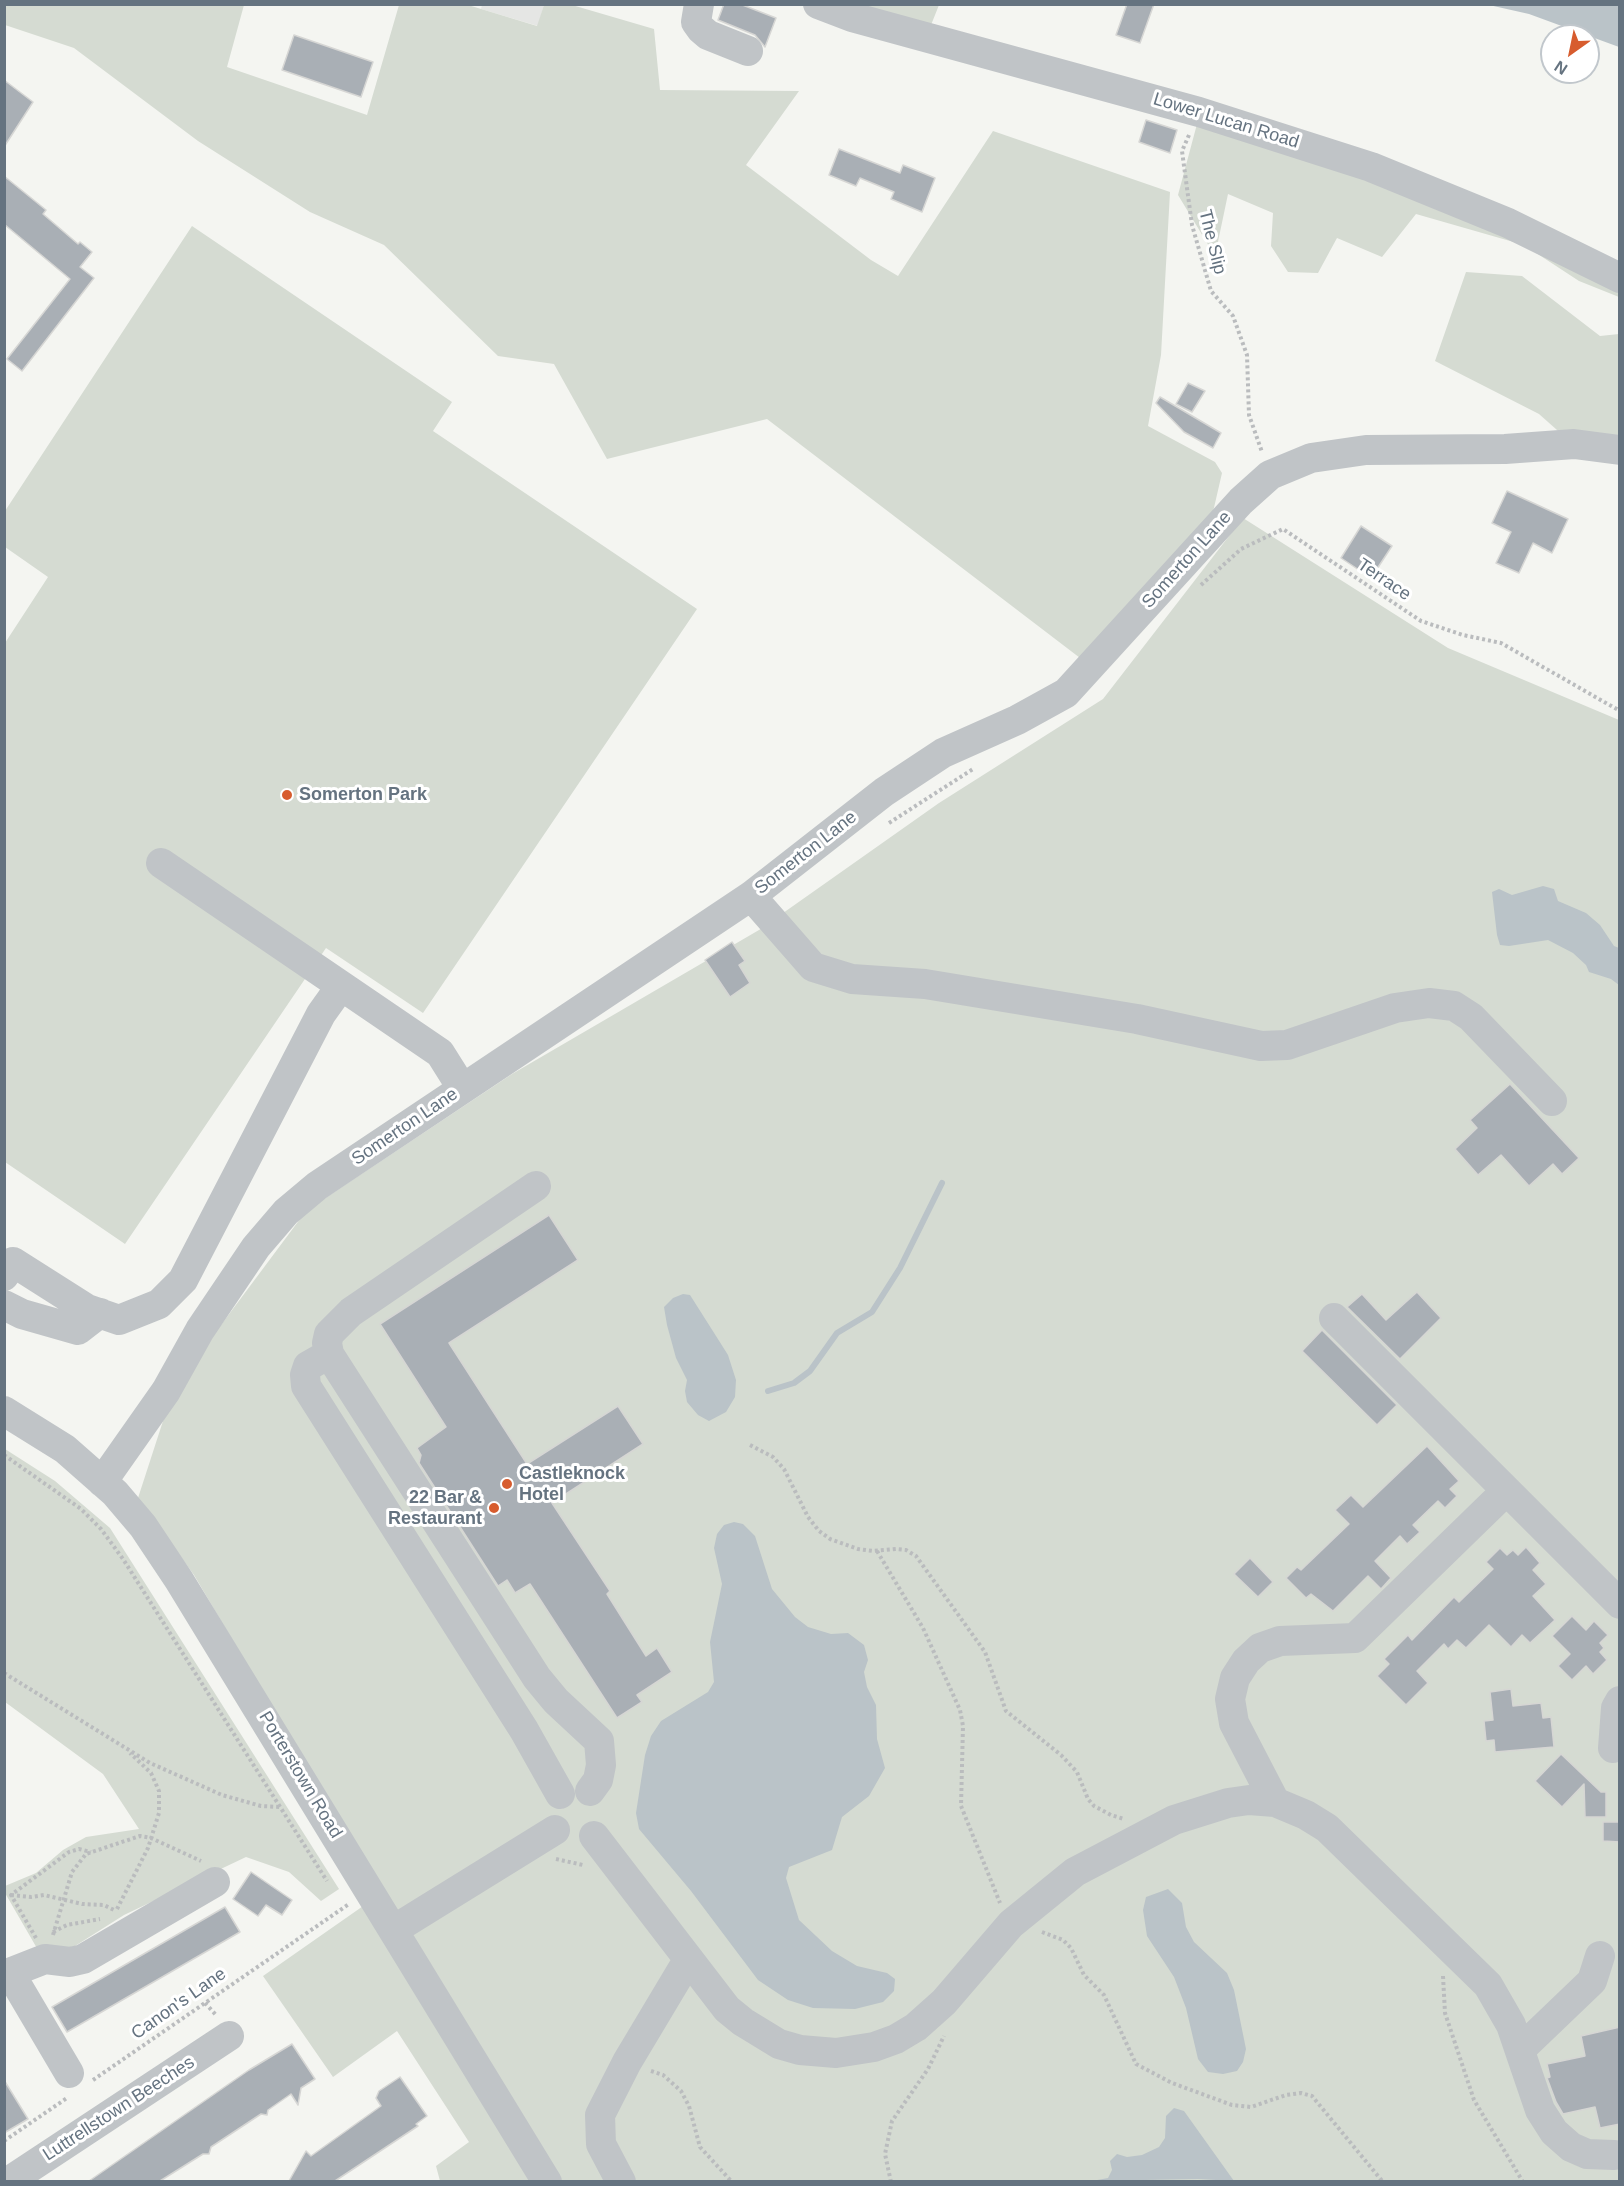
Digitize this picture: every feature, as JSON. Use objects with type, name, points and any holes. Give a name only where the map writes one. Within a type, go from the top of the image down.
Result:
[{"type":"street","points":[[699,4],[696,22],[701,29],[708,35],[748,51]]},
{"type":"street","name":"Lower Lucan Road","points":[[818,4],[852,17],[1282,137],[1429,189],[1508,223],[1620,278]]},
{"type":"street","name":"Somerton Lane","points":[[102,1482],[166,1391],[200,1330],[256,1247],[286,1212],[316,1186],[751,896],[884,792],[943,753],[1017,720],[1066,693],[1241,501],[1270,475],[1311,458],[1366,450],[1505,449],[1574,444],[1620,450]]},
{"type":"street","points":[[161,863],[440,1053],[462,1088]]},
{"type":"street","points":[[751,896],[813,967],[852,979],[925,984],[1137,1019],[1262,1046],[1287,1045],[1395,1008],[1430,1002],[1454,1006],[1471,1017],[1552,1101]]},
{"type":"street","points":[[4,1276],[13,1262],[87,1309],[118,1320],[159,1305],[183,1280],[321,1014],[341,986]]},
{"type":"street","points":[[536,1186],[351,1312],[328,1334],[329,1354],[546,1690],[599,1741],[601,1765],[598,1780],[590,1791]]},
{"type":"street","points":[[4,1305],[22,1314],[78,1330],[100,1313]]},
{"type":"street","points":[[1334,1318],[1505,1492],[1620,1604]]},
{"type":"street","points":[[329,1354],[308,1366],[305,1375],[306,1386],[524,1730],[560,1794]]},
{"type":"street","name":"Porterstown Road","points":[[4,1411],[65,1449],[102,1482],[143,1526],[180,1580],[547,2181]]},
{"type":"street","points":[[1275,1802],[1234,1723],[1230,1699],[1235,1678],[1246,1661],[1260,1648],[1280,1641],[1355,1638],[1505,1492]]},
{"type":"street","points":[[442,1601],[476,1581]]},
{"type":"street","points":[[1613,1748],[1616,1708],[1620,1701]]},
{"type":"street","points":[[395,1929],[552,1844],[569,1840],[578,1841],[594,1836],[600,1829],[604,1812],[597,1797],[590,1791],[574,1788],[560,1794],[554,1800],[550,1815],[552,1844]]},
{"type":"street","points":[[594,1836],[727,2009],[779,2044],[800,2050],[837,2053],[874,2047],[896,2039],[916,2027],[944,2002],[1014,1922],[1075,1872],[1160,1826],[1228,1803],[1249,1800],[1275,1802],[1306,1815],[1327,1828],[1450,1945],[1488,1985],[1501,2003],[1521,2049],[1540,2110],[1554,2132],[1571,2147],[1587,2154],[1614,2155]]},
{"type":"street","points":[[77,2083],[7,1974],[50,1945],[70,1962],[96,1951],[215,1882]]},
{"type":"street","points":[[1521,2049],[1587,1986],[1598,1969],[1600,1956]]},
{"type":"street","points":[[621,2181],[606,2157],[599,2131],[600,2115],[627,2062],[688,1960]]},
{"type":"street","name":"Luttrellstown Beeches","points":[[8,2181],[229,2036]]},
{"type":"path","name":"The Slip","points":[[1199,112],[1182,151],[1192,225],[1211,291],[1233,316],[1247,355],[1249,415],[1270,475]]},
{"type":"path","name":"Terrace","points":[[1199,587],[1241,549],[1282,529],[1421,621],[1463,635],[1501,643],[1620,711]]},
{"type":"path","points":[[750,1445],[773,1457],[784,1469],[802,1507],[819,1532],[830,1539],[858,1549],[906,1550],[916,1556],[985,1652],[1006,1711],[1061,1755],[1077,1772],[1088,1799],[1094,1806],[1111,1815],[1160,1826]]},
{"type":"path","points":[[4,1455],[81,1509],[101,1529],[123,1558],[327,1881]]},
{"type":"path","points":[[877,1551],[923,1628],[960,1710],[963,1726],[961,1806],[1002,1908],[1014,1922],[1063,1940],[1071,1948],[1083,1975],[1104,1995],[1112,2007],[1128,2050],[1136,2064],[1172,2083],[1232,2104],[1251,2107],[1286,2095],[1301,2093],[1312,2096],[1383,2181]]},
{"type":"path","points":[[4,1673],[150,1763],[222,1795],[261,1806],[280,1807]]},
{"type":"path","points":[[96,1951],[151,1839],[159,1813],[159,1791],[150,1773],[123,1746]]},
{"type":"path","points":[[50,1945],[72,1872],[91,1852],[140,1836],[200,1860],[210,1870],[215,1882]]},
{"type":"path","points":[[552,1844],[589,1867]]},
{"type":"path","points":[[10,1895],[69,1852],[79,1849],[91,1852]]},
{"type":"path","name":"Canon's Lane","points":[[4,2141],[77,2083],[370,1890]]},
{"type":"path","points":[[10,1895],[31,1897],[44,1895],[63,1901],[104,1905],[116,1911]]},
{"type":"path","points":[[10,1895],[37,1940],[50,1945]]},
{"type":"path","points":[[50,1945],[76,1923],[104,1919]]},
{"type":"path","points":[[1450,1945],[1443,1976],[1442,1993],[1460,2062],[1474,2100],[1523,2181]]},
{"type":"path","points":[[891,2181],[885,2154],[890,2128],[932,2062],[947,2028]]},
{"type":"path","points":[[627,2062],[663,2074],[681,2091],[689,2106],[700,2147],[732,2181]]},
{"type":"shaded area","points":[[5,5],[244,5],[227,67],[367,115],[399,5],[468,5],[537,26],[544,5],[572,5],[654,29],[660,90],[799,91],[746,165],[871,260],[898,276],[993,131],[1170,192],[1161,355],[1148,426],[1215,462],[1222,473],[1213,512],[1084,661],[767,419],[607,459],[554,364],[498,356],[384,245],[310,212],[198,141],[74,48],[5,25]]},
{"type":"shaded area","points":[[482,5],[544,5],[538,26],[481,9]]},
{"type":"shaded area","points":[[860,5],[939,5],[931,25]]},
{"type":"shaded area","points":[[1489,5],[1619,5],[1619,47],[1600,40],[1600,24],[1556,24],[1529,14]]},
{"type":"shaded area","points":[[1197,124],[1354,175],[1445,208],[1541,250],[1619,290],[1619,297],[1579,281],[1524,245],[1416,214],[1382,257],[1337,238],[1318,273],[1288,272],[1271,246],[1273,213],[1228,194],[1215,256],[1178,195]]},
{"type":"shaded area","name":"Somerton Park","points":[[192,226],[452,402],[433,431],[697,609],[423,1013],[326,948],[125,1244],[5,1162],[5,643],[48,577],[5,547],[5,511]]},
{"type":"shaded area","points":[[1466,272],[1522,276],[1600,336],[1619,334],[1619,441],[1557,430],[1539,414],[1435,361]]},
{"type":"shaded area","points":[[1243,518],[1448,648],[1619,720],[1619,2181],[551,2181],[194,1575],[138,1498],[163,1421],[212,1337],[306,1211],[512,1074],[759,930],[939,803],[1103,699]]},
{"type":"shaded area","points":[[1543,886],[1554,889],[1558,901],[1586,913],[1600,925],[1614,946],[1619,948],[1619,985],[1611,979],[1589,972],[1586,965],[1573,953],[1548,940],[1509,946],[1500,945],[1492,892],[1499,889],[1512,895]]},
{"type":"shaded area","points":[[683,1294],[690,1295],[728,1355],[736,1380],[735,1397],[726,1412],[709,1421],[698,1415],[687,1402],[685,1391],[687,1380],[676,1358],[667,1325],[664,1307],[673,1298]]},
{"type":"shaded area","points":[[5,1449],[55,1481],[110,1528],[339,1889],[321,1901],[289,1872],[246,1857],[124,1915],[64,1953],[38,1950],[5,1893],[5,1886],[36,1873],[63,1850],[86,1837],[139,1829],[103,1774],[5,1702]]},
{"type":"shaded area","points":[[734,1522],[743,1524],[755,1536],[772,1589],[795,1617],[808,1627],[831,1634],[848,1633],[864,1645],[868,1660],[864,1672],[867,1687],[876,1705],[877,1739],[885,1768],[869,1796],[842,1817],[832,1850],[789,1867],[786,1878],[799,1920],[832,1951],[857,1966],[887,1973],[895,1979],[894,1991],[883,2002],[855,2009],[813,2008],[788,2000],[758,1980],[691,1891],[639,1829],[636,1813],[645,1755],[651,1736],[661,1721],[708,1692],[714,1682],[710,1642],[722,1584],[714,1548],[717,1534],[724,1525]]},
{"type":"shaded area","points":[[1168,1889],[1182,1903],[1186,1927],[1194,1942],[1227,1973],[1234,1990],[1246,2049],[1243,2062],[1237,2071],[1223,2074],[1208,2072],[1198,2059],[1186,2008],[1174,1977],[1147,1936],[1143,1910],[1146,1897]]},
{"type":"shaded area","points":[[366,1904],[534,2181],[440,2181],[436,2166],[469,2142],[397,2031],[333,2077],[263,1976]]},
{"type":"shaded area","points":[[1174,2108],[1184,2111],[1234,2181],[1198,2179],[1092,2181],[1108,2178],[1112,2170],[1110,2161],[1117,2154],[1127,2157],[1142,2155],[1159,2147],[1165,2138],[1166,2116]]},
{"type":"building","points":[[724,4],[740,4],[776,18],[765,47],[755,35],[718,20]]},
{"type":"building","points":[[1127,4],[1154,4],[1140,43],[1116,35]]},
{"type":"building","points":[[294,35],[373,62],[361,97],[282,70]]},
{"type":"building","points":[[4,80],[33,102],[4,147]]},
{"type":"building","points":[[1146,120],[1177,130],[1170,153],[1139,142]]},
{"type":"building","points":[[839,149],[900,173],[903,165],[935,178],[922,212],[891,199],[894,192],[860,178],[856,186],[829,175]]},
{"type":"building","points":[[4,176],[46,210],[43,214],[78,244],[80,242],[92,252],[80,267],[94,278],[22,371],[7,359],[70,279],[4,224]]},
{"type":"building","points":[[1188,383],[1205,391],[1192,412],[1176,404]]},
{"type":"building","points":[[1160,397],[1221,433],[1213,448],[1184,432],[1156,403]]},
{"type":"building","points":[[1507,491],[1568,519],[1552,553],[1533,543],[1519,573],[1496,563],[1511,532],[1492,523]]},
{"type":"building","points":[[1361,526],[1392,546],[1371,578],[1341,558]]},
{"type":"building","points":[[732,942],[745,961],[739,965],[750,983],[730,997],[705,960]]},
{"type":"building","points":[[1510,1084],[1579,1158],[1562,1174],[1553,1164],[1529,1186],[1501,1155],[1478,1175],[1455,1149],[1477,1128],[1470,1120]]},
{"type":"building","name":"Castleknock Hotel","points":[[549,1215],[578,1260],[449,1343],[527,1464],[618,1406],[643,1444],[552,1503],[610,1591],[607,1594],[646,1656],[657,1648],[672,1672],[637,1695],[642,1702],[617,1718],[530,1584],[515,1593],[507,1580],[498,1586],[419,1463],[421,1455],[417,1448],[446,1427],[380,1324]]},
{"type":"building","points":[[1417,1292],[1441,1318],[1400,1359],[1347,1307],[1362,1294],[1386,1320]]},
{"type":"building","points":[[1322,1330],[1397,1405],[1377,1425],[1302,1351]]},
{"type":"building","points":[[1427,1446],[1459,1481],[1450,1489],[1457,1496],[1445,1508],[1438,1501],[1413,1525],[1420,1532],[1407,1544],[1400,1536],[1375,1561],[1391,1578],[1381,1589],[1368,1576],[1333,1611],[1311,1594],[1306,1598],[1286,1578],[1297,1567],[1301,1570],[1349,1524],[1335,1510],[1351,1495],[1363,1507]]},
{"type":"building","points":[[1526,1547],[1540,1563],[1533,1570],[1546,1584],[1533,1596],[1555,1620],[1530,1643],[1522,1635],[1511,1647],[1489,1625],[1466,1648],[1457,1640],[1448,1649],[1444,1644],[1417,1671],[1428,1683],[1406,1705],[1377,1676],[1389,1664],[1384,1659],[1408,1635],[1412,1640],[1454,1597],[1459,1602],[1493,1569],[1486,1562],[1500,1548],[1507,1555],[1513,1550],[1518,1555]]},
{"type":"building","points":[[1250,1558],[1273,1582],[1258,1597],[1234,1574]]},
{"type":"building","points":[[1572,1616],[1586,1630],[1594,1621],[1608,1635],[1600,1643],[1604,1648],[1600,1652],[1607,1660],[1593,1674],[1586,1666],[1572,1680],[1558,1666],[1570,1654],[1552,1636]]},
{"type":"building","points":[[1511,1689],[1513,1706],[1541,1703],[1543,1718],[1551,1717],[1554,1747],[1495,1752],[1494,1740],[1486,1741],[1484,1721],[1493,1720],[1490,1692]]},
{"type":"building","points":[[1561,1754],[1601,1792],[1606,1792],[1606,1817],[1585,1817],[1584,1784],[1562,1807],[1535,1781]]},
{"type":"building","points":[[1603,1822],[1620,1822],[1620,1842],[1603,1841]]},
{"type":"building","points":[[251,1872],[292,1900],[282,1915],[266,1905],[258,1916],[233,1899]]},
{"type":"building","points":[[225,1907],[240,1932],[67,2032],[52,2007]]},
{"type":"building","points":[[1620,2027],[1620,2124],[1600,2128],[1595,2107],[1563,2114],[1547,2078],[1550,2077],[1547,2064],[1585,2056],[1581,2036]]},
{"type":"building","points":[[292,2044],[315,2079],[301,2088],[298,2105],[291,2094],[268,2110],[267,2115],[261,2114],[211,2147],[209,2154],[203,2154],[160,2181],[89,2181],[249,2070]]},
{"type":"building","points":[[400,2077],[427,2116],[416,2124],[418,2126],[335,2181],[289,2181],[306,2151],[311,2156],[381,2106],[376,2098],[379,2091]]},
{"type":"building","points":[[4,2080],[28,2119],[4,2133]]},
{"type":"waterway","points":[[768,1391],[794,1383],[810,1371],[837,1333],[872,1312],[900,1268],[942,1183]]},
{"type":"place","name":"Somerton Park","points":[[287,795]]},
{"type":"place","name":"Castleknock Hotel","points":[[507,1484]]},
{"type":"place","name":"22 Bar & Restaurant","points":[[494,1508]]}]
